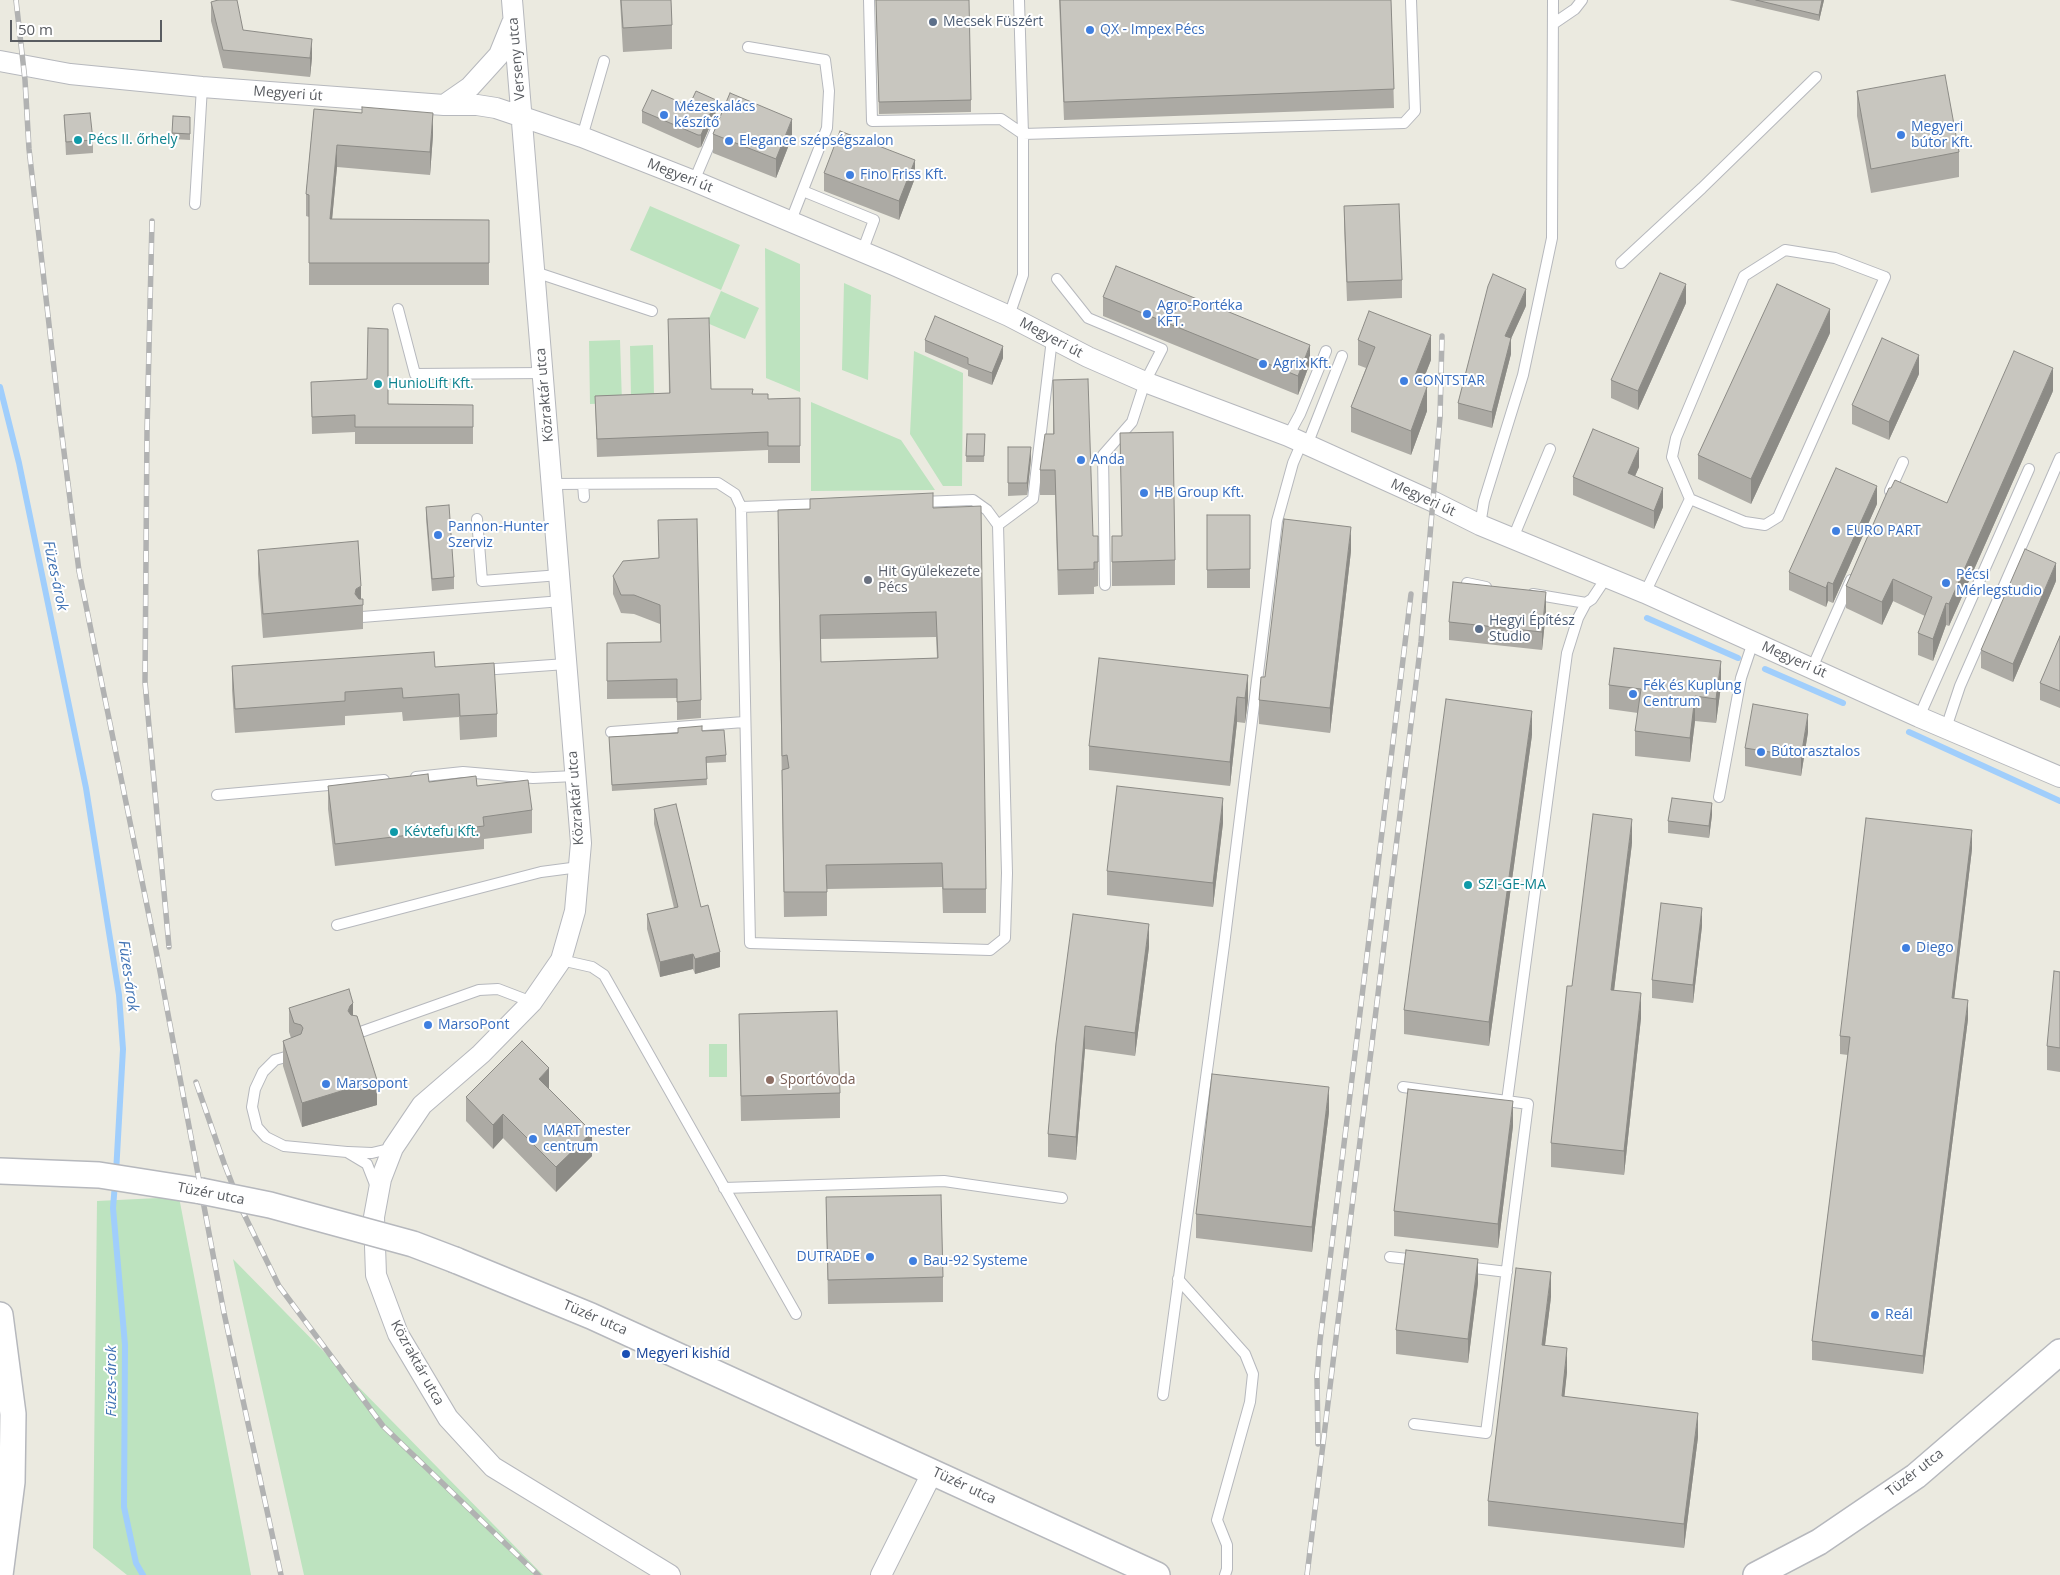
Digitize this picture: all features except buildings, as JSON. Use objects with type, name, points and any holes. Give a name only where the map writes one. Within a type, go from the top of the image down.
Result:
[{"type":"street","points":[[444,105],[470,87],[499,56],[513,9]]},
{"type":"street","name":"Verseny utca","points":[[513,9],[523,118]]},
{"type":"street","name":"Megyeri út","points":[[0,61],[70,74],[202,87],[444,105],[477,105],[496,108],[582,137],[694,181],[862,252],[1008,316],[1088,357],[1145,382],[1299,441],[1480,525],[1645,593],[1919,717],[2060,777]]},
{"type":"street","name":"Közraktár utca","points":[[523,118],[581,843],[575,911],[561,960],[532,1002],[481,1054],[422,1106],[393,1148],[381,1179],[374,1217],[376,1276],[398,1334],[448,1418],[493,1467],[670,1575]]},
{"type":"street","name":"Tüzér utca","points":[[0,1171],[99,1175],[201,1191],[270,1205],[413,1244],[592,1316],[1157,1575]]},
{"type":"street","points":[[0,1315],[2,1350],[13,1414],[12,1482],[0,1575]]},
{"type":"street","name":"Tüzér utca","points":[[1756,1575],[1819,1542],[1916,1476],[2060,1352]]},
{"type":"street","points":[[881,1575],[933,1471]]},
{"type":"lane","points":[[869,0],[872,121],[1001,119],[1023,134],[1404,123],[1415,111],[1411,0]]},
{"type":"lane","points":[[1008,316],[1023,275],[1023,134],[1019,0]]},
{"type":"lane","points":[[1480,525],[1484,501],[1523,375],[1552,238],[1553,0]]},
{"type":"lane","points":[[1553,24],[1575,9],[1582,0]]},
{"type":"lane","points":[[748,47],[825,60],[829,91],[827,128],[790,222]]},
{"type":"lane","points":[[582,137],[604,61]]},
{"type":"lane","points":[[1621,264],[1816,77]]},
{"type":"lane","points":[[195,204],[202,87]]},
{"type":"lane","points":[[694,181],[723,112]]},
{"type":"lane","points":[[803,191],[874,220],[862,252]]},
{"type":"lane","points":[[1645,593],[1690,498],[1672,457],[1676,438],[1744,276],[1786,250],[1835,258],[1885,277],[1778,517],[1765,525],[1745,522],[1690,498]]},
{"type":"lane","points":[[535,272],[652,311]]},
{"type":"lane","points":[[1057,279],[1088,318],[1162,349],[1145,382],[1132,422],[1103,455],[1105,585]]},
{"type":"lane","points":[[398,309],[414,374],[543,373]]},
{"type":"lane","points":[[998,525],[1033,499],[1052,339]]},
{"type":"lane","points":[[1299,441],[1300,414],[1326,351]]},
{"type":"lane","points":[[1163,1395],[1222,955],[1277,521],[1299,441],[1342,356]]},
{"type":"lane","points":[[1513,538],[1550,449]]},
{"type":"lane","points":[[1946,728],[1960,686],[2060,458]]},
{"type":"lane","points":[[1887,497],[1903,462]]},
{"type":"lane","points":[[1919,717],[2028,469]]},
{"type":"lane","points":[[552,484],[718,483],[735,494],[741,507],[750,943],[990,950],[1005,938],[1007,874],[998,525],[988,510],[973,500],[914,502]]},
{"type":"lane","points":[[583,484],[584,497]]},
{"type":"lane","points":[[741,507],[838,504]]},
{"type":"lane","points":[[476,519],[482,581],[560,575]]},
{"type":"lane","points":[[1812,668],[1856,568]]},
{"type":"lane","points":[[1507,1101],[1567,653],[1578,618],[1586,603],[1592,599],[1606,578]]},
{"type":"lane","points":[[1467,583],[1494,588]]},
{"type":"lane","points":[[1522,592],[1586,603]]},
{"type":"lane","points":[[362,617],[562,601]]},
{"type":"lane","points":[[1719,797],[1741,678],[1753,642]]},
{"type":"lane","points":[[475,671],[566,664]]},
{"type":"lane","points":[[611,732],[744,722]]},
{"type":"lane","points":[[217,795],[463,772],[533,778],[575,776]]},
{"type":"lane","points":[[337,925],[541,872],[579,868]]},
{"type":"lane","points":[[561,960],[592,967],[604,975],[796,1314]]},
{"type":"lane","points":[[355,1034],[479,990],[498,989],[532,1002]]},
{"type":"lane","points":[[296,1054],[275,1060],[263,1072],[254,1089],[252,1107],[257,1127],[266,1137],[284,1146],[347,1152],[372,1152],[393,1148]]},
{"type":"lane","points":[[1403,1088],[1528,1104],[1486,1433],[1414,1424]]},
{"type":"lane","points":[[347,1152],[367,1164],[378,1192]]},
{"type":"lane","points":[[724,1188],[944,1181],[1062,1198]]},
{"type":"lane","points":[[1390,1257],[1429,1262]]},
{"type":"lane","points":[[1458,1266],[1507,1272]]},
{"type":"lane","points":[[1178,1279],[1245,1354],[1253,1374],[1250,1402],[1217,1520],[1227,1545],[1227,1569],[1225,1575]]},
{"type":"green space","points":[[650,206],[740,245],[721,290],[630,250]]},
{"type":"green space","points":[[765,248],[800,264],[800,392],[766,378]]},
{"type":"green space","points":[[844,283],[871,295],[868,380],[842,370]]},
{"type":"green space","points":[[721,291],[759,308],[745,339],[707,323]]},
{"type":"green space","points":[[620,340],[622,403],[590,404],[589,341]]},
{"type":"green space","points":[[653,345],[654,395],[631,396],[630,346]]},
{"type":"green space","points":[[914,351],[963,373],[962,486],[943,486],[910,434]]},
{"type":"green space","points":[[811,402],[901,440],[935,490],[811,491]]},
{"type":"green space","points":[[709,1044],[727,1044],[727,1077],[709,1077]]},
{"type":"green space","points":[[179,1197],[251,1575],[127,1575],[93,1548],[97,1201]]},
{"type":"green space","points":[[233,1259],[543,1575],[304,1575]]},
{"type":"waterway","name":"Füzes-árok","points":[[0,387],[19,463],[86,788],[119,995],[123,1049],[116,1173]]},
{"type":"waterway","points":[[1647,618],[1738,658]]},
{"type":"waterway","points":[[1765,669],[1843,703]]},
{"type":"waterway","points":[[1909,732],[2060,801]]},
{"type":"waterway","name":"Füzes-árok","points":[[115,1183],[113,1208],[125,1345],[124,1507],[136,1563],[143,1575]]},
{"type":"railway","points":[[16,0],[25,80],[29,149],[79,571],[156,950],[224,1313],[281,1575]]},
{"type":"railway","points":[[152,221],[147,432],[145,682],[169,947]]},
{"type":"railway","points":[[1307,1575],[1421,642],[1440,417],[1442,336]]},
{"type":"railway","points":[[1318,1444],[1317,1376],[1320,1341],[1411,594]]},
{"type":"railway","points":[[196,1082],[243,1212],[279,1286],[383,1426],[538,1575]]},
{"type":"place","name":"Mecsek Füszért","points":[[933,22]]},
{"type":"place","name":"QX - Impex Pécs","points":[[1090,30]]},
{"type":"place","name":"Mézeskalács készítő","points":[[664,115]]},
{"type":"place","name":"Megyeri bútor Kft.","points":[[1901,135]]},
{"type":"place","name":"Pécs II. őrhely","points":[[78,140]]},
{"type":"place","name":"Elegance szépségszalon","points":[[729,141]]},
{"type":"place","name":"Fino Friss Kft.","points":[[850,175]]},
{"type":"place","name":"Agro-Portéka KFT.","points":[[1147,314]]},
{"type":"place","name":"Agrix Kft.","points":[[1263,364]]},
{"type":"place","name":"CONTSTAR","points":[[1404,381]]},
{"type":"place","name":"HunioLift Kft.","points":[[378,384]]},
{"type":"place","name":"Anda","points":[[1081,460]]},
{"type":"place","name":"HB Group Kft.","points":[[1144,493]]},
{"type":"place","name":"EURO PART","points":[[1836,531]]},
{"type":"place","name":"Pannon-Hunter Szerviz","points":[[438,535]]},
{"type":"place","name":"Hit Gyülekezete Pécs","points":[[868,580]]},
{"type":"place","name":"Pécsi Mérlegstudio","points":[[1946,583]]},
{"type":"place","name":"Hegyi Építész Studio","points":[[1479,629]]},
{"type":"place","name":"Fék és Kuplung Centrum","points":[[1633,694]]},
{"type":"place","name":"Bútorasztalos","points":[[1761,752]]},
{"type":"place","name":"Kévtefu Kft.","points":[[394,832]]},
{"type":"place","name":"SZI-GE-MA","points":[[1468,885]]},
{"type":"place","name":"Diego","points":[[1906,948]]},
{"type":"place","name":"MarsoPont","points":[[428,1025]]},
{"type":"place","name":"Sportóvoda","points":[[770,1080]]},
{"type":"place","name":"Marsopont","points":[[326,1084]]},
{"type":"place","name":"MART mester centrum","points":[[533,1139]]},
{"type":"place","name":"DUTRADE","points":[[870,1257]]},
{"type":"place","name":"Bau-92 Systeme","points":[[913,1261]]},
{"type":"place","name":"Reál","points":[[1875,1315]]},
{"type":"place","name":"Megyeri kishíd","points":[[626,1354]]}]
